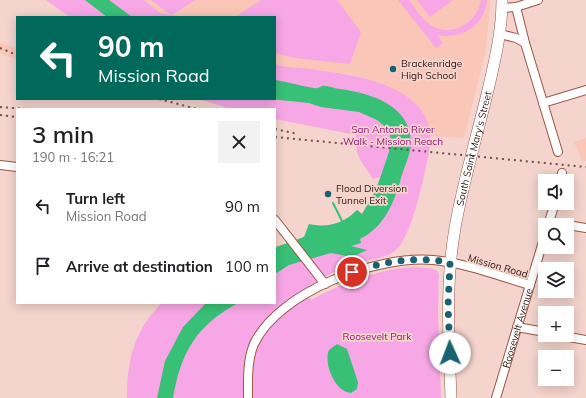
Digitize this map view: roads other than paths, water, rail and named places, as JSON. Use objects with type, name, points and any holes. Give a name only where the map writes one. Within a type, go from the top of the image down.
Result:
[{"type":"main road","name":"South Saint Mary's Street","points":[[450,263],[456,222],[500,34],[502,4]]},
{"type":"main road","points":[[450,263],[448,306],[451,398]]},
{"type":"street","points":[[502,4],[516,7],[538,0]]},
{"type":"street","points":[[516,7],[525,43],[558,152]]},
{"type":"street","points":[[500,34],[516,38],[525,43]]},
{"type":"street","points":[[543,103],[586,90]]},
{"type":"street","points":[[0,165],[16,167]]},
{"type":"street","points":[[276,221],[325,284]]},
{"type":"street","points":[[574,226],[586,228]]},
{"type":"street","name":"Roosevelt Avenue","points":[[496,398],[539,254]]},
{"type":"street","name":"Mission Road","points":[[248,398],[250,355],[263,330],[287,306],[344,275],[385,263],[432,260],[450,263],[530,285]]},
{"type":"street","points":[[517,327],[538,331]]},
{"type":"street","points":[[574,338],[586,340]]},
{"type":"waterway","points":[[333,203],[343,223]]},
{"type":"railway","points":[[0,48],[16,55]]},
{"type":"railway","points":[[163,100],[193,108]]},
{"type":"railway","points":[[0,107],[16,108]]},
{"type":"railway","points":[[0,115],[16,117]]},
{"type":"railway","points":[[276,129],[298,134]]},
{"type":"railway","points":[[276,137],[586,167]]},
{"type":"place","name":"Brackenridge High School","points":[[393,69]]},
{"type":"place","name":"Flood Diversion Tunnel Exit","points":[[328,194]]},
{"type":"park label","name":"San Antonio River Walk - Mission Reach","points":[[393,134]]},
{"type":"park label","name":"Roosevelt Park","points":[[377,336]]}]
